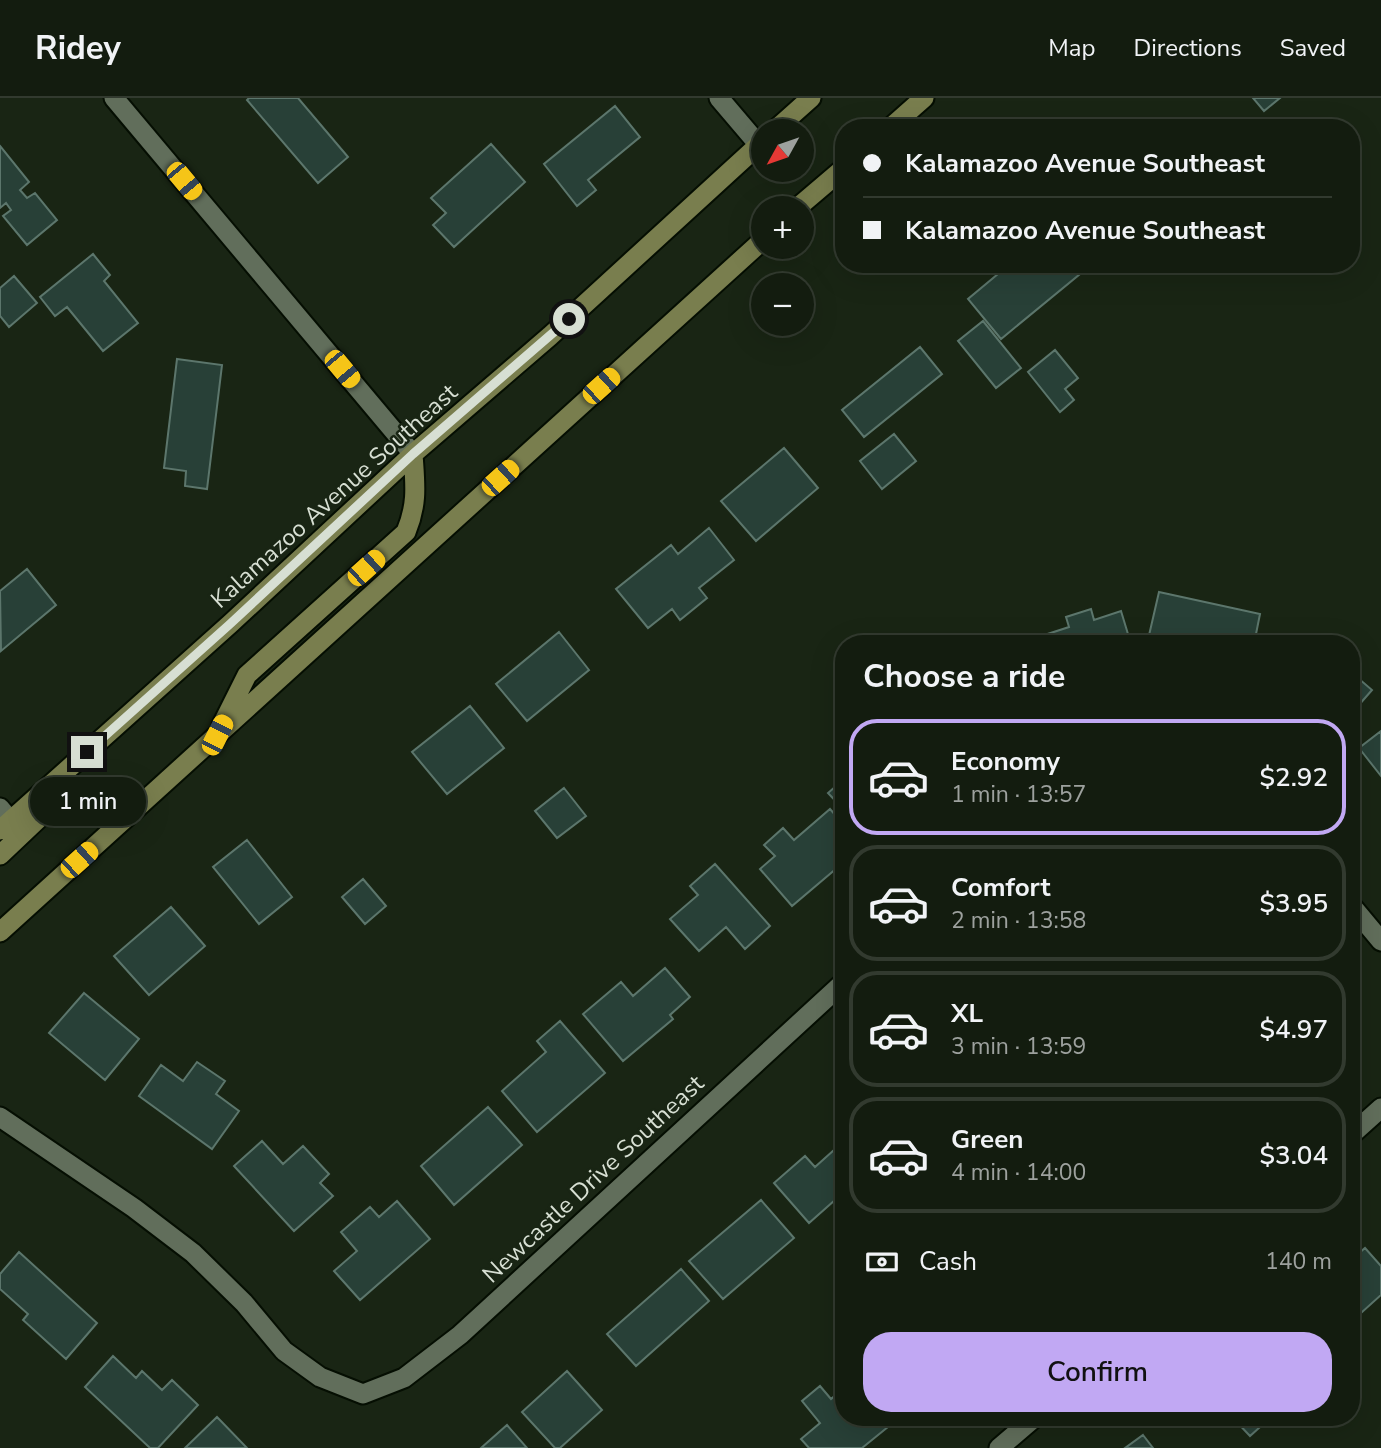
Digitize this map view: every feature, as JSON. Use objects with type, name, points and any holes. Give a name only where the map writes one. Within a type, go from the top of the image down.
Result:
[{"type":"main road","points":[[787,119],[811,98]]},
{"type":"main road","points":[[900,119],[924,98]]},
{"type":"main road","name":"Kalamazoo Avenue Southeast","points":[[3,819],[66,771],[413,454],[550,336],[751,152]]},
{"type":"main road","points":[[811,196],[835,176]]},
{"type":"main road","points":[[0,932],[751,251]]},
{"type":"main road","points":[[217,735],[247,675],[406,532],[415,504],[413,454]]},
{"type":"main road","points":[[0,855],[57,800],[66,771]]},
{"type":"street","points":[[114,98],[413,454]]},
{"type":"street","points":[[719,98],[751,132]]},
{"type":"street","points":[[1360,916],[1381,941]]},
{"type":"street","name":"Newcastle Drive Southeast","points":[[0,1118],[134,1208],[193,1253],[244,1303],[284,1351],[320,1377],[363,1394],[404,1378],[460,1335],[835,990]]},
{"type":"street","points":[[1360,1127],[1381,1108]]},
{"type":"street","points":[[999,1448],[1025,1426]]},
{"type":"building","points":[[298,98],[348,157],[318,183],[247,100]]},
{"type":"building","points":[[1253,98],[1280,98],[1264,111]]},
{"type":"building","points":[[615,106],[640,137],[588,180],[596,190],[577,206],[544,164]]},
{"type":"building","points":[[491,144],[525,182],[454,247],[433,225],[446,213],[431,198]]},
{"type":"building","points":[[0,146],[29,182],[20,190],[27,198],[35,193],[57,220],[27,245],[3,216],[11,210],[6,203],[0,208]]},
{"type":"building","points":[[93,254],[110,275],[104,281],[138,323],[103,351],[67,307],[55,316],[40,297]]},
{"type":"building","points":[[999,273],[1080,274],[1001,339],[968,299]]},
{"type":"building","points":[[14,276],[37,303],[9,327],[0,316],[0,288]]},
{"type":"building","points":[[983,321],[1021,368],[996,388],[958,341]]},
{"type":"building","points":[[920,347],[942,374],[864,437],[842,410]]},
{"type":"building","points":[[1055,350],[1078,378],[1065,389],[1074,400],[1060,412],[1028,372]]},
{"type":"building","points":[[177,359],[222,365],[207,489],[185,486],[186,471],[164,468]]},
{"type":"building","points":[[894,434],[916,461],[882,489],[860,461]]},
{"type":"building","points":[[784,448],[818,488],[756,541],[721,501]]},
{"type":"building","points":[[709,528],[734,560],[699,588],[707,598],[680,620],[672,609],[648,628],[616,589],[671,545],[678,554]]},
{"type":"building","points":[[27,569],[56,605],[1,651],[0,591]]},
{"type":"building","points":[[1159,592],[1260,614],[1256,635],[1149,635]]},
{"type":"building","points":[[1091,609],[1094,620],[1121,611],[1128,635],[1044,635],[1069,627],[1066,617]]},
{"type":"building","points":[[559,632],[589,670],[527,721],[496,684]]},
{"type":"building","points":[[1360,680],[1372,690],[1360,704]]},
{"type":"building","points":[[470,706],[504,748],[447,794],[412,752]]},
{"type":"building","points":[[1381,731],[1381,776],[1360,749]]},
{"type":"building","points":[[835,787],[835,800],[828,793]]},
{"type":"building","points":[[564,788],[586,816],[557,838],[535,811]]},
{"type":"building","points":[[830,809],[835,815],[835,870],[792,906],[760,869],[775,856],[764,845],[783,828],[794,840]]},
{"type":"building","points":[[247,840],[292,897],[259,924],[213,867]]},
{"type":"building","points":[[715,864],[770,926],[745,949],[726,927],[699,951],[670,919],[698,895],[690,886]]},
{"type":"building","points":[[363,879],[386,906],[365,924],[342,897]]},
{"type":"building","points":[[171,907],[205,946],[149,995],[114,956]]},
{"type":"building","points":[[665,968],[690,997],[670,1015],[673,1019],[623,1061],[583,1014],[621,982],[633,996]]},
{"type":"building","points":[[84,993],[139,1039],[105,1080],[49,1033]]},
{"type":"building","points":[[560,1021],[605,1073],[537,1132],[502,1091],[546,1052],[537,1041]]},
{"type":"building","points":[[197,1062],[225,1081],[216,1094],[239,1111],[212,1149],[139,1096],[161,1065],[183,1081]]},
{"type":"building","points":[[488,1107],[522,1145],[454,1205],[421,1166]]},
{"type":"building","points":[[262,1141],[283,1164],[303,1146],[329,1174],[320,1183],[333,1196],[294,1231],[234,1166]]},
{"type":"building","points":[[835,1149],[835,1200],[809,1223],[774,1183],[805,1156],[815,1167]]},
{"type":"building","points":[[761,1200],[794,1238],[723,1299],[689,1261]]},
{"type":"building","points":[[397,1201],[430,1239],[360,1300],[334,1271],[357,1251],[341,1232],[370,1207],[379,1217]]},
{"type":"building","points":[[1365,1248],[1381,1266],[1381,1295],[1360,1314],[1360,1252]]},
{"type":"building","points":[[19,1252],[97,1323],[66,1359],[23,1320],[28,1314],[0,1289],[0,1274]]},
{"type":"building","points":[[681,1269],[709,1301],[636,1366],[607,1334]]},
{"type":"building","points":[[113,1356],[136,1378],[142,1371],[162,1390],[172,1380],[198,1405],[158,1448],[150,1448],[85,1387]]},
{"type":"building","points":[[567,1371],[602,1410],[560,1448],[555,1448],[522,1412]]},
{"type":"building","points":[[820,1386],[831,1399],[835,1396],[835,1426],[889,1426],[862,1448],[809,1448],[801,1439],[820,1423],[802,1401]]},
{"type":"building","points":[[217,1417],[247,1448],[185,1448]]},
{"type":"building","points":[[507,1425],[527,1448],[481,1448]]},
{"type":"building","points":[[1241,1426],[1261,1426],[1250,1436]]},
{"type":"building","points":[[1143,1435],[1153,1448],[1125,1448]]},
{"type":"route","points":[[87,752],[413,454],[569,319]]}]
